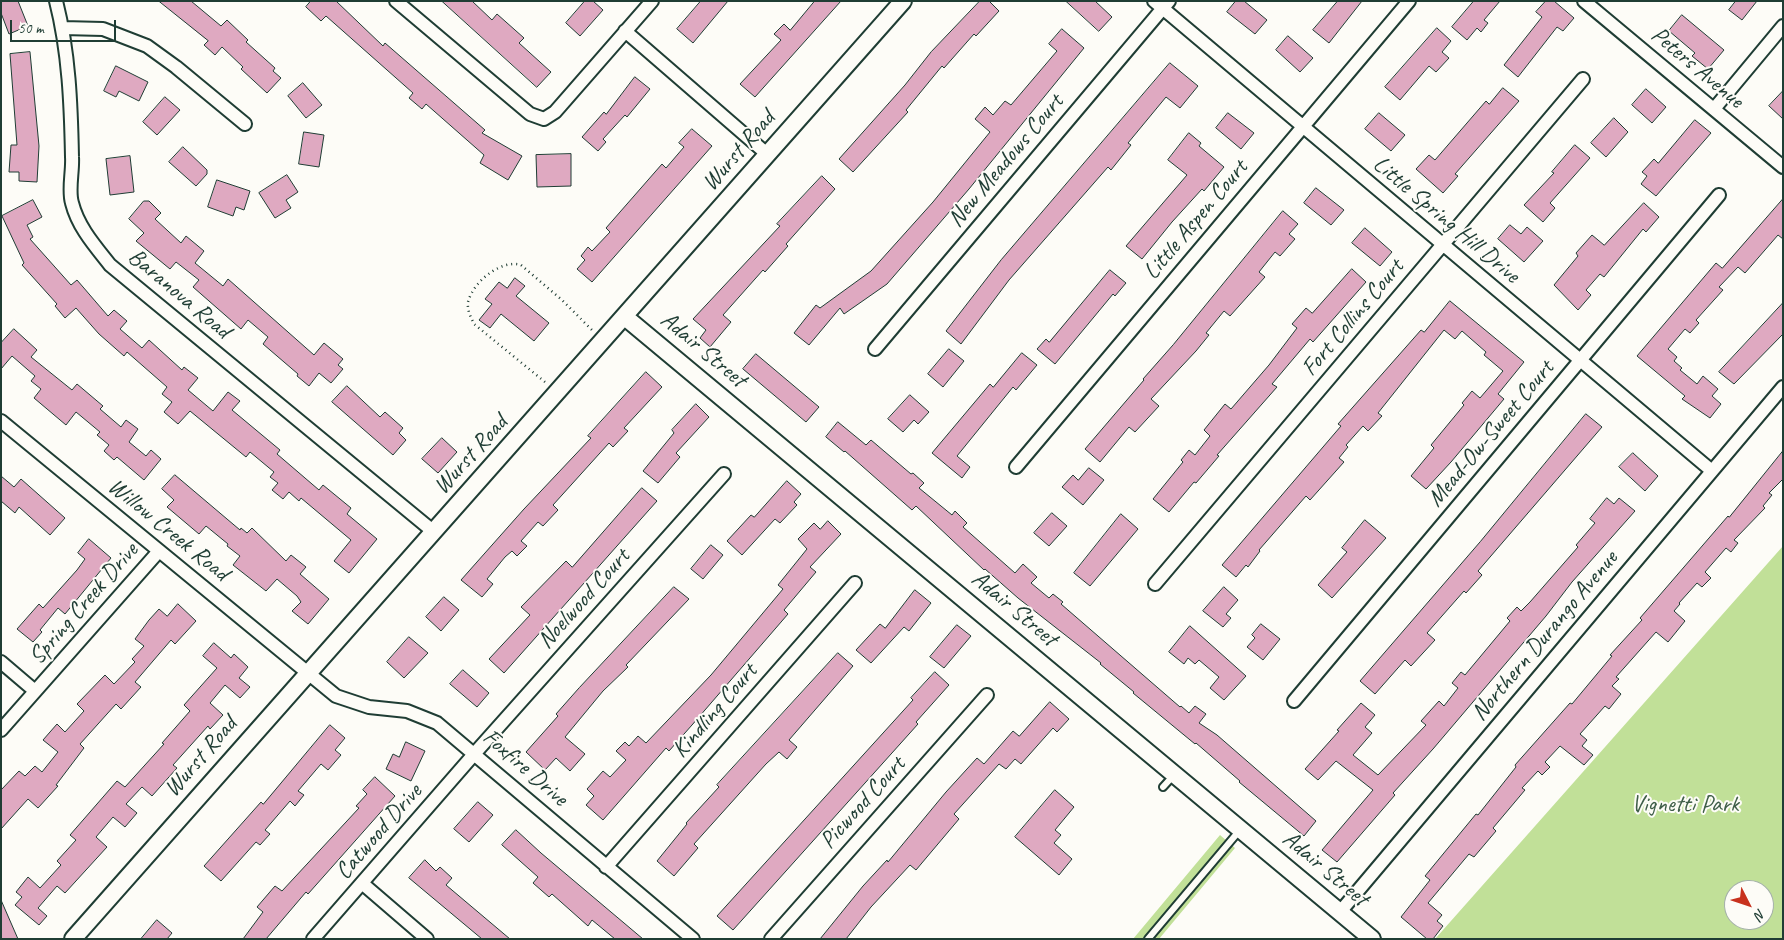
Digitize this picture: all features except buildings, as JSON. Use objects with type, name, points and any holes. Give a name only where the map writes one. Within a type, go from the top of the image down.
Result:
[{"type":"street","name":"Baranova Road","points":[[56,1],[63,28],[70,112],[71,202],[85,232],[93,244],[110,265],[434,532]]},
{"type":"street","points":[[396,1],[530,114],[544,119],[555,112],[652,1]]},
{"type":"street","name":"Wurst Road","points":[[73,939],[903,1]]},
{"type":"street","name":"Little Aspen Court","points":[[1016,467],[1409,1]]},
{"type":"street","name":"Peters Avenue","points":[[1584,1],[1783,167]]},
{"type":"street","name":"Little Spring Hill Drive","points":[[1162,4],[1303,127],[1712,471]]},
{"type":"street","name":"New Meadows Court","points":[[875,349],[1162,4]]},
{"type":"street","points":[[1714,109],[1783,26]]},
{"type":"street","points":[[63,28],[103,29],[147,46],[176,67],[244,124]]},
{"type":"street","points":[[625,30],[767,154]]},
{"type":"street","name":"Fort Collins Court","points":[[1155,584],[1583,79]]},
{"type":"street","name":"Mead-Ow-Sweet Court","points":[[1294,701],[1720,195]]},
{"type":"street","name":"Adair Street","points":[[625,317],[1372,939]]},
{"type":"street","name":"Northern Durango Avenue","points":[[1340,912],[1783,387]]},
{"type":"street","name":"Willow Creek Road","points":[[1,421],[308,672]]},
{"type":"street","name":"Noelwood Court","points":[[475,753],[724,474]]},
{"type":"street","name":"Spring Creek Drive","points":[[1,730],[159,550]]},
{"type":"street","name":"Kindling Court","points":[[606,866],[855,583]]},
{"type":"street","points":[[1,662],[35,691]]},
{"type":"street","name":"Foxfire Drive","points":[[308,672],[336,696],[369,707],[407,711],[437,723],[475,753],[692,939]]},
{"type":"street","name":"Picwood Court","points":[[771,939],[987,694]]},
{"type":"street","name":"Catwood Drive","points":[[314,939],[475,753]]},
{"type":"street","points":[[362,884],[427,939]]},
{"type":"lane","points":[[1164,787],[1175,774]]},
{"type":"lane","points":[[1148,939],[1241,829]]},
{"type":"path","points":[[558,393],[474,324],[468,313],[468,303],[472,294],[487,276],[504,264],[512,262],[521,265],[562,300],[603,342]]},
{"type":"green space","name":"Vignetti Park","points":[[1783,546],[1783,939],[1435,939]]},
{"type":"green space","points":[[1220,835],[1235,848],[1159,939],[1133,939]]}]
